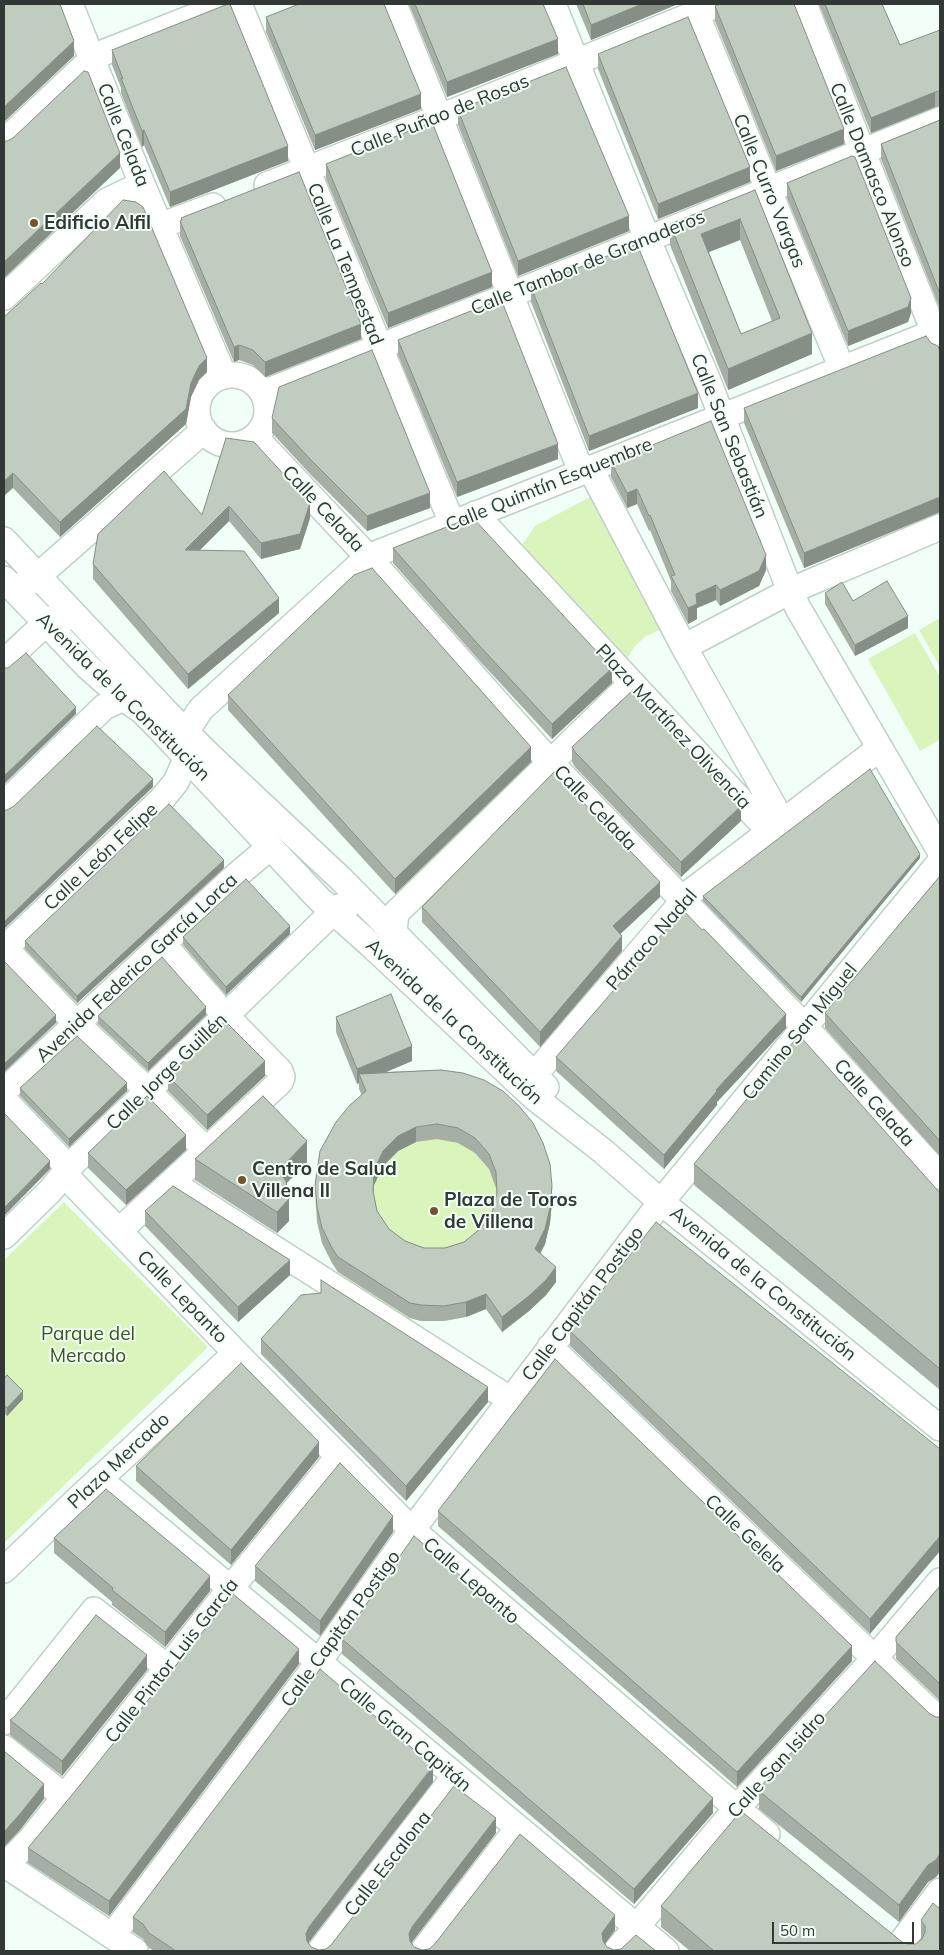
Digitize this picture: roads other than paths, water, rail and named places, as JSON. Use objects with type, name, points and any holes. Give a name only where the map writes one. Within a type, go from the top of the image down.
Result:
[{"type":"street","name":"Calle Celada","points":[[70,4],[142,184],[224,376]]},
{"type":"street","points":[[4,142],[92,59],[105,52],[226,4]]},
{"type":"street","name":"Calle La Tempestad","points":[[239,4],[379,347],[463,518]]},
{"type":"street","name":"Plaza Martínez Olivencia","points":[[394,4],[510,295],[586,469],[774,807],[758,819],[632,683],[463,518]]},
{"type":"street","name":"Calle San Sebastián","points":[[553,4],[647,238],[722,417],[790,591],[798,608],[940,852]]},
{"type":"street","name":"Calle Damasco Alonso","points":[[804,4],[938,336]]},
{"type":"street","name":"Calle Puñao de Rosas","points":[[160,226],[438,118],[708,8]]},
{"type":"street","name":"Calle Curro Vargas","points":[[708,8],[768,190],[842,369]]},
{"type":"street","name":"Calle Tambor de Granaderos","points":[[263,393],[940,120]]},
{"type":"street","points":[[4,297],[107,200],[142,184]]},
{"type":"street","name":"Calle Quimtín Esquembre","points":[[201,709],[368,557],[842,369],[938,336]]},
{"type":"street","points":[[236,375],[247,378],[256,384],[263,393],[268,412],[266,421],[255,437],[237,445],[228,445],[210,437],[204,430],[199,420],[197,408],[205,388],[214,380],[224,376],[236,375]]},
{"type":"street","points":[[4,564],[20,581],[32,581],[204,430]]},
{"type":"street","name":"Calle Celada","points":[[255,437],[368,557],[550,762],[686,901],[804,1026],[940,1176]]},
{"type":"street","points":[[684,647],[790,591],[940,527]]},
{"type":"street","points":[[4,540],[39,575],[115,660],[168,714],[188,746],[342,880],[495,1036],[535,1074],[604,1152]]},
{"type":"street","name":"Avenida de la Constitución","points":[[4,578],[88,667],[124,698],[188,746],[273,850],[333,912],[535,1098],[604,1152],[661,1202],[940,1428]]},
{"type":"street","points":[[4,662],[46,623],[54,618],[64,621],[92,650],[102,657],[115,660]]},
{"type":"street","points":[[394,932],[396,913],[632,683]]},
{"type":"street","points":[[4,804],[104,707],[124,698]]},
{"type":"street","points":[[168,714],[181,714],[201,709]]},
{"type":"street","name":"Calle León Felipe","points":[[4,948],[162,799],[176,782],[188,746],[191,724],[201,709]]},
{"type":"street","name":"Párraco Nadal","points":[[535,1074],[686,901],[692,891],[880,748]]},
{"type":"street","name":"Avenida Federico García Lorca","points":[[4,1091],[253,861],[264,853],[273,850]]},
{"type":"street","name":"Camino San Miguel","points":[[661,1202],[940,862]]},
{"type":"street","points":[[333,912],[339,907],[355,906],[410,960],[439,978]]},
{"type":"street","name":"Calle Jorge Guillén","points":[[4,1236],[225,1015],[333,912]]},
{"type":"street","points":[[120,1232],[280,1082],[282,1076],[280,1071],[225,1015],[163,944]]},
{"type":"street","points":[[4,948],[77,1024],[207,1151]]},
{"type":"street","name":"Calle Lepanto","points":[[4,1100],[120,1232],[236,1353],[412,1530],[736,1809],[781,1845]]},
{"type":"street","points":[[172,1183],[511,1400]]},
{"type":"street","name":"Calle Capitán Postigo","points":[[112,1936],[318,1663],[412,1530],[661,1202]]},
{"type":"street","name":"Calle Gelela","points":[[550,1347],[940,1721]]},
{"type":"street","name":"Plaza Mercado","points":[[4,1570],[99,1479],[236,1353]]},
{"type":"street","name":"Calle Pintor Luis García","points":[[5,1865],[31,1839],[338,1457]]},
{"type":"street","name":"Calle Gran Capitán","points":[[99,1479],[666,1951]]},
{"type":"street","name":"Calle San Isidro","points":[[616,1951],[736,1809],[874,1659],[940,1581]]},
{"type":"street","points":[[4,1722],[94,1610],[168,1667]]},
{"type":"street","points":[[4,1748],[65,1797]]},
{"type":"street","name":"Calle Escalona","points":[[320,1951],[455,1776]]},
{"type":"street","points":[[423,1951],[518,1828]]},
{"type":"street","points":[[5,1865],[135,1951]]},
{"type":"street","points":[[899,1942],[940,1891]]},
{"type":"place","name":"Edificio Alfil","points":[[34,223]]},
{"type":"place","name":"Centro de Salud Villena II","points":[[242,1180]]},
{"type":"place","name":"Plaza de Toros de Villena","points":[[434,1211]]},
{"type":"park label","name":"Parque del Mercado","points":[[88,1345]]}]
